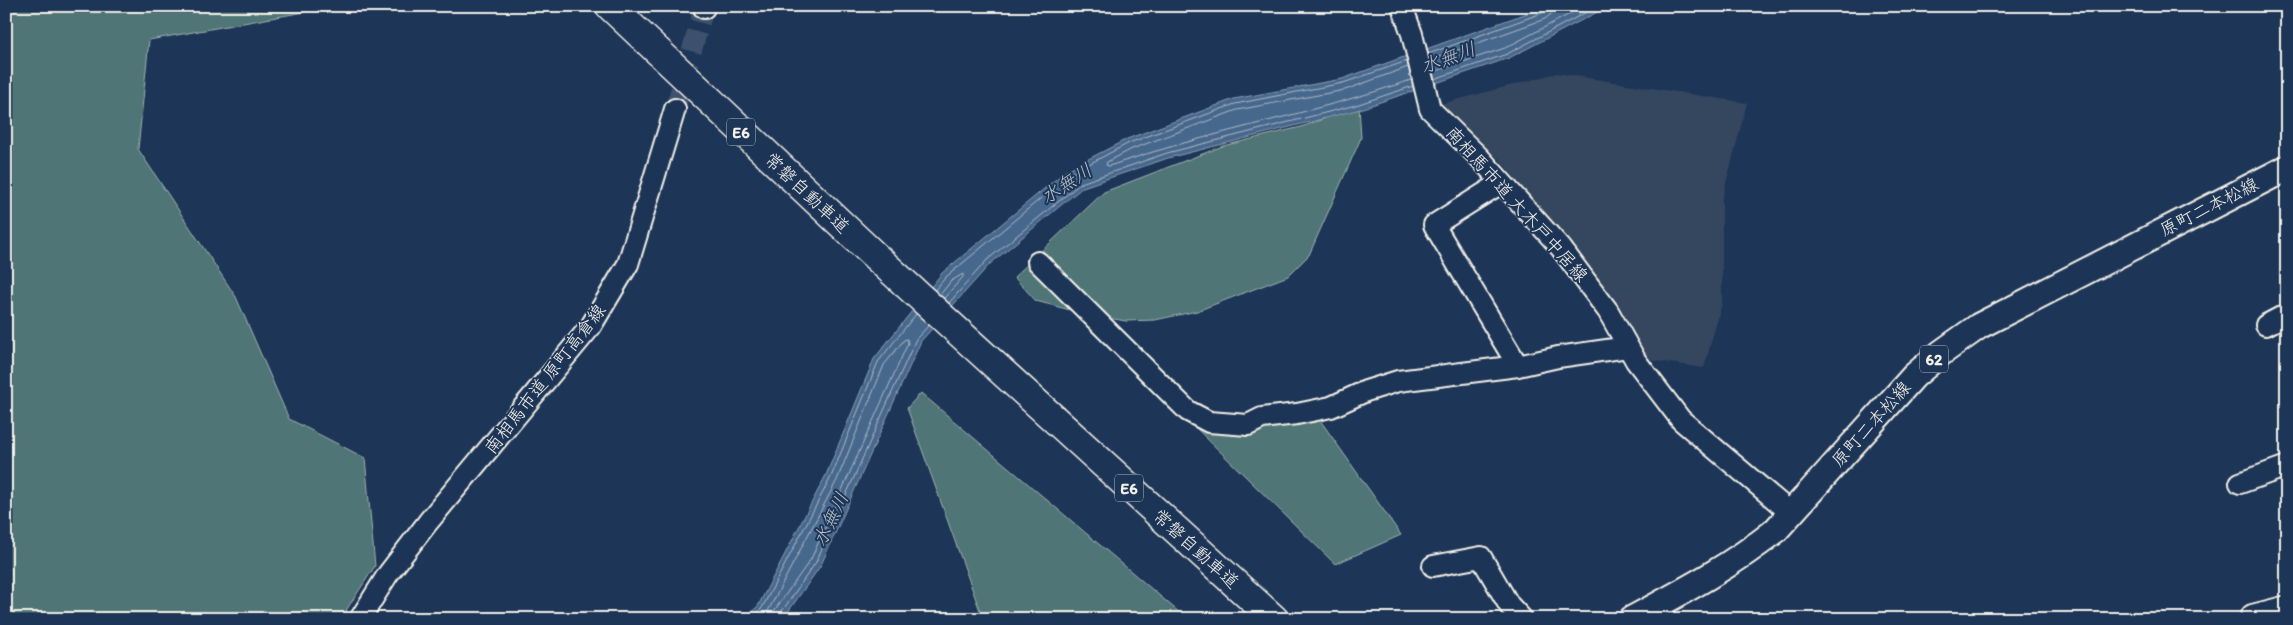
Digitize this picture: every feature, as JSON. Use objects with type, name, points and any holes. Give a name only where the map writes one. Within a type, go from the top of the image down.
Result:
[{"type":"highway","name":"常磐自動車道","points":[[610,6],[985,358],[1274,619]]},
{"type":"highway","name":"常磐自動車道","points":[[985,358],[1259,619]]},
{"type":"main road","name":"原町二本松線","points":[[1632,619],[1698,584],[1753,548],[1775,531],[1914,376],[1940,353],[1979,326],[2287,168]]},
{"type":"street","name":"南相馬市道 大木戸中居線","points":[[1402,6],[1412,34],[1430,109],[1479,157],[1561,248],[1585,278],[1655,389],[1681,420],[1791,513]]},
{"type":"street","name":"南相馬市道 原町高倉線","points":[[360,619],[388,574],[428,522],[591,326],[612,294],[628,264],[674,109]]},
{"type":"street","points":[[1501,183],[1434,225],[1518,366]]},
{"type":"street","points":[[1038,262],[1188,411],[1209,422],[1248,425],[1262,418],[1297,414],[1331,407],[1366,391],[1398,381],[1518,366],[1558,357],[1628,347]]},
{"type":"street","points":[[2266,325],[2287,314]]},
{"type":"street","points":[[2240,483],[2287,466]]},
{"type":"street","points":[[1433,566],[1480,557],[1509,605],[1522,619]]},
{"type":"street","points":[[2252,615],[2287,606]]},
{"type":"shaded area","points":[[1557,73],[1747,103],[1722,199],[1722,303],[1704,368],[1649,360],[1607,296],[1562,234],[1498,158],[1437,105]]},
{"type":"green space","points":[[6,6],[327,6],[321,9],[149,40],[138,149],[236,297],[289,419],[365,458],[375,566],[347,609],[344,619],[6,619]]},
{"type":"green space","points":[[1359,106],[1361,138],[1309,255],[1288,276],[1197,311],[1155,320],[1126,321],[1085,314],[1036,301],[1014,277],[1104,192],[1223,146],[1301,127]]},
{"type":"green space","points":[[921,393],[1187,619],[983,619],[907,408]]},
{"type":"green space","points":[[1320,420],[1401,535],[1335,564],[1197,429],[1284,426]]},
{"type":"water","name":"水無川","points":[[1547,6],[1609,6],[1509,58],[1357,110],[1168,158],[1083,187],[990,264],[921,341],[821,565],[783,619],[744,619],[758,606],[826,475],[874,359],[942,273],[1067,170],[1127,139],[1234,99],[1342,79]]},
{"type":"tunnel","points":[[675,109],[704,8]]}]
